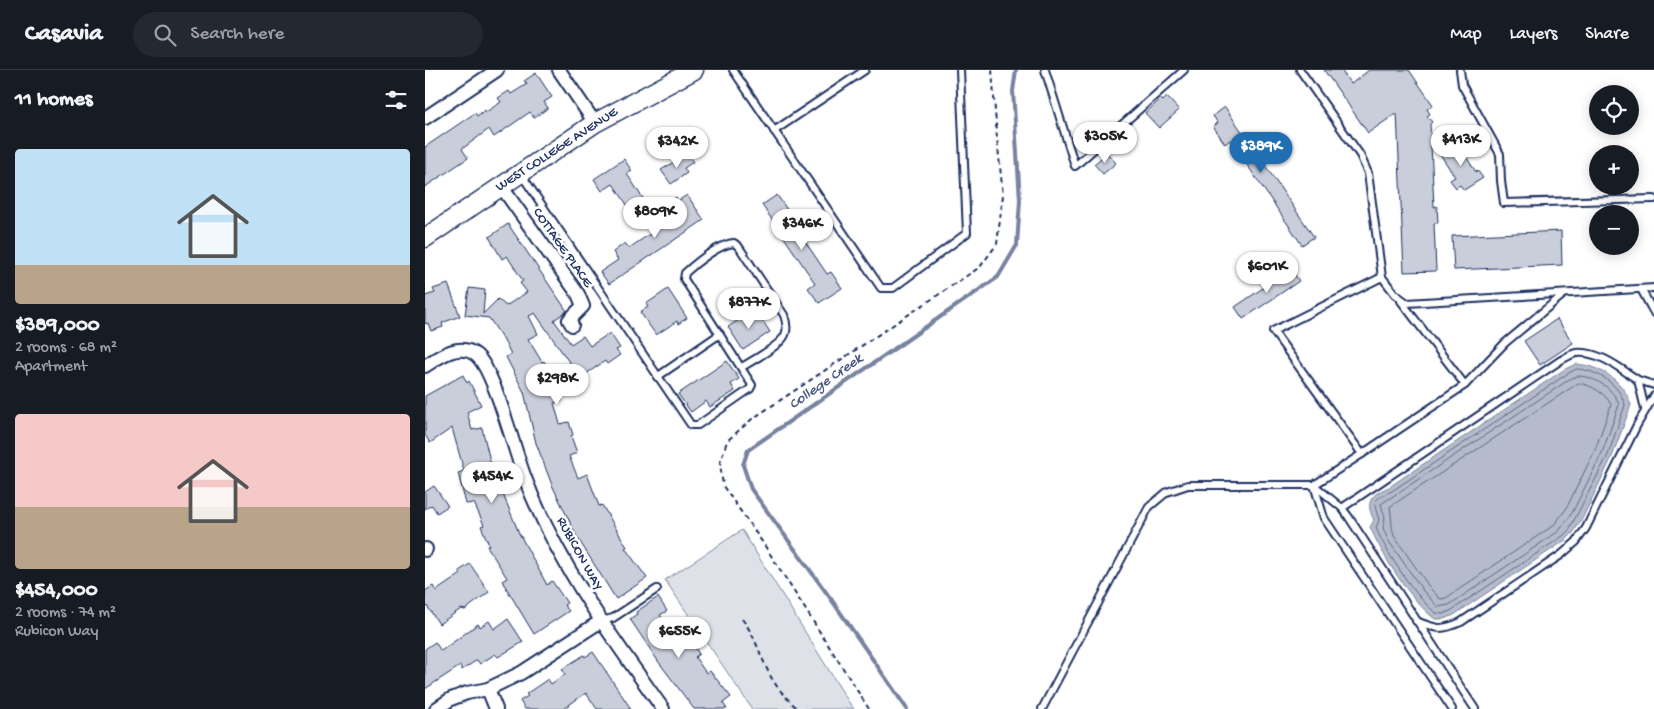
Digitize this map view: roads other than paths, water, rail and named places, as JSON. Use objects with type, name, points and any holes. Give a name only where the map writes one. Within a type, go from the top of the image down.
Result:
[{"type":"main road","name":"WEST COLLEGE AVENUE","points":[[425,238],[595,123],[694,70]]},
{"type":"street","points":[[425,118],[497,70]]},
{"type":"street","points":[[559,70],[595,123]]},
{"type":"street","name":"COTTAGE PLACE","points":[[501,186],[578,294],[583,306],[569,320],[571,325]]},
{"type":"street","name":"RUBICON WAY","points":[[425,366],[439,356],[454,351],[468,349],[478,356],[493,383],[525,479],[553,544],[601,621],[663,709]]},
{"type":"street","points":[[436,709],[451,699],[467,693],[488,689],[521,673],[601,621]]},
{"type":"street","points":[[488,689],[496,709]]},
{"type":"lane","points":[[733,70],[881,288],[893,288],[967,233],[960,70]]},
{"type":"lane","points":[[774,131],[865,70]]},
{"type":"lane","points":[[1045,70],[1075,166],[1184,70]]},
{"type":"lane","points":[[1300,70],[1360,154],[1368,173],[1382,277],[1465,385]]},
{"type":"lane","points":[[1461,70],[1461,86],[1500,154],[1504,204],[1654,199]]},
{"type":"lane","points":[[521,173],[657,377],[688,421],[694,426],[750,389],[752,385],[684,280],[685,273],[727,244],[734,243],[739,247],[784,315],[786,322],[785,335],[780,342],[742,367]]},
{"type":"lane","points":[[1362,454],[1273,331],[1382,277]]},
{"type":"lane","points":[[1395,294],[1407,303],[1654,288]]},
{"type":"lane","points":[[1641,289],[1654,313]]},
{"type":"lane","points":[[1041,709],[1149,506],[1167,492],[1188,486],[1314,485],[1465,385],[1505,344],[1564,294]]},
{"type":"lane","points":[[657,377],[720,334]]},
{"type":"lane","points":[[1342,508],[1561,360],[1576,353],[1596,356],[1617,366],[1638,380],[1654,385]]},
{"type":"lane","points":[[1638,380],[1645,410]]},
{"type":"lane","points":[[1416,621],[1433,628],[1446,629],[1461,622],[1561,555],[1576,542],[1586,528],[1645,410],[1654,396]]},
{"type":"lane","points":[[1314,485],[1342,508],[1475,709]]},
{"type":"lane","points":[[1314,485],[1324,518],[1452,709]]},
{"type":"lane","points":[[601,621],[613,618],[657,589]]},
{"type":"water","points":[[1576,364],[1594,368],[1610,376],[1623,389],[1631,405],[1612,457],[1582,519],[1567,539],[1454,615],[1444,619],[1435,619],[1416,601],[1382,551],[1370,527],[1374,520],[1370,508],[1371,499],[1378,492],[1389,487],[1565,369]]},
{"type":"waterway","name":"College Creek","points":[[907,709],[831,599],[751,489],[743,465],[748,450],[998,277],[1017,245],[1020,200],[1013,91],[1016,70]]}]
